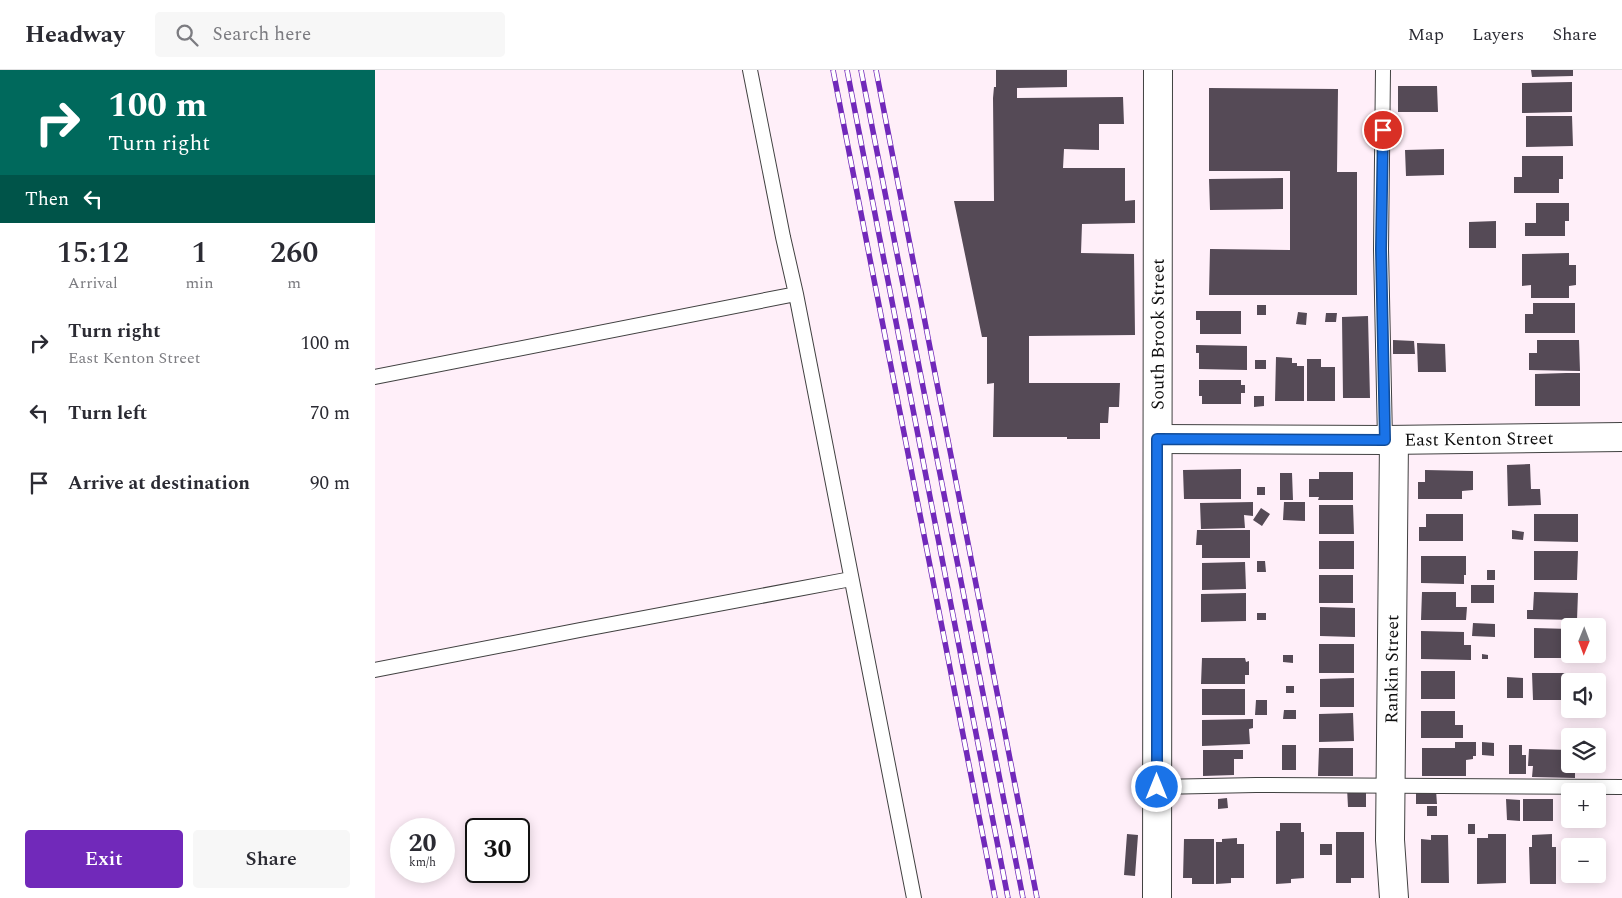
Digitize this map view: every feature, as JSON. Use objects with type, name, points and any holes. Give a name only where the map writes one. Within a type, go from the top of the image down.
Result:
[{"type":"street","name":"South Brook Street","points":[[1157,898],[1158,70]]},
{"type":"street","name":"East Kenton Street","points":[[1157,439],[1389,440],[1622,437]]},
{"type":"street","name":"Rankin Street","points":[[1389,440],[1390,840],[1394,898]]},
{"type":"lane","points":[[750,70],[796,294],[914,898]]},
{"type":"lane","points":[[1383,70],[1381,249],[1389,440]]},
{"type":"lane","points":[[375,377],[796,294]]},
{"type":"lane","points":[[375,670],[851,579]]},
{"type":"lane","points":[[1157,787],[1256,785],[1622,787]]},
{"type":"building","points":[[996,70],[1067,70],[1067,87],[1017,88],[1017,98],[1123,97],[1124,124],[1099,124],[1099,150],[1064,149],[1063,168],[1125,168],[1125,201],[1135,200],[1135,223],[1082,224],[1081,253],[1134,254],[1135,335],[1029,336],[1029,383],[1120,383],[1119,407],[1109,407],[1108,423],[1100,423],[1100,439],[993,437],[994,383],[987,384],[987,337],[982,337],[954,201],[994,201],[993,98],[994,87],[996,87]]},
{"type":"building","points":[[1531,70],[1573,70],[1573,76],[1532,77]]},
{"type":"building","points":[[1572,82],[1572,112],[1522,113],[1522,83]]},
{"type":"building","points":[[1398,86],[1437,86],[1438,112],[1398,112]]},
{"type":"building","points":[[1209,88],[1338,89],[1337,172],[1357,172],[1357,295],[1209,295],[1210,249],[1290,250],[1290,171],[1209,171]]},
{"type":"building","points":[[1526,116],[1572,116],[1573,146],[1526,147]]},
{"type":"building","points":[[1444,149],[1444,175],[1406,176],[1405,150]]},
{"type":"building","points":[[1522,156],[1563,156],[1563,179],[1559,179],[1559,193],[1514,193],[1514,177],[1522,177]]},
{"type":"building","points":[[1283,178],[1283,209],[1210,210],[1209,179]]},
{"type":"building","points":[[1536,203],[1569,203],[1569,221],[1565,221],[1565,236],[1525,236],[1525,223],[1536,223]]},
{"type":"building","points":[[1496,221],[1496,248],[1469,248],[1469,222]]},
{"type":"building","points":[[1569,253],[1569,265],[1576,265],[1576,285],[1569,286],[1569,298],[1531,298],[1531,285],[1522,286],[1522,254]]},
{"type":"building","points":[[1533,303],[1575,303],[1575,333],[1525,333],[1525,314],[1533,314]]},
{"type":"building","points":[[1257,305],[1266,305],[1266,315],[1257,315]]},
{"type":"building","points":[[1196,311],[1241,311],[1241,334],[1200,334],[1200,320],[1196,320]]},
{"type":"building","points":[[1298,312],[1307,313],[1306,325],[1296,324]]},
{"type":"building","points":[[1326,313],[1337,313],[1336,322],[1325,322]]},
{"type":"building","points":[[1368,316],[1370,398],[1343,398],[1342,317]]},
{"type":"building","points":[[1393,340],[1414,341],[1415,354],[1393,354]]},
{"type":"building","points":[[1537,340],[1579,340],[1580,371],[1529,370],[1529,353],[1537,353]]},
{"type":"building","points":[[1417,343],[1445,344],[1446,372],[1418,372]]},
{"type":"building","points":[[1196,345],[1247,346],[1247,370],[1199,369],[1199,353],[1196,353]]},
{"type":"building","points":[[1276,357],[1292,358],[1292,363],[1297,363],[1297,366],[1304,366],[1304,401],[1275,401]]},
{"type":"building","points":[[1307,359],[1321,359],[1321,367],[1335,367],[1335,401],[1307,401]]},
{"type":"building","points":[[1255,360],[1266,360],[1266,369],[1255,369]]},
{"type":"building","points":[[1580,373],[1580,406],[1535,406],[1535,374]]},
{"type":"building","points":[[1199,380],[1241,380],[1241,385],[1245,385],[1245,393],[1241,393],[1241,404],[1202,404],[1202,396],[1199,396]]},
{"type":"building","points":[[1254,396],[1264,396],[1264,406],[1254,407]]},
{"type":"building","points":[[1530,464],[1531,489],[1540,489],[1541,505],[1508,506],[1507,465]]},
{"type":"building","points":[[1241,469],[1241,499],[1184,499],[1183,470]]},
{"type":"building","points":[[1425,470],[1473,471],[1473,490],[1462,491],[1462,499],[1418,499],[1418,482],[1425,482]]},
{"type":"building","points":[[1319,472],[1353,472],[1353,500],[1318,500],[1319,497],[1309,497],[1309,479],[1319,479]]},
{"type":"building","points":[[1280,473],[1292,473],[1293,500],[1280,500]]},
{"type":"building","points":[[1257,487],[1265,487],[1265,495],[1257,495]]},
{"type":"building","points":[[1253,502],[1253,516],[1244,515],[1245,528],[1201,529],[1200,503]]},
{"type":"building","points":[[1284,502],[1305,502],[1305,521],[1283,520]]},
{"type":"building","points":[[1319,505],[1353,505],[1354,534],[1319,534]]},
{"type":"building","points":[[1261,508],[1270,514],[1262,526],[1253,520]]},
{"type":"building","points":[[1426,514],[1463,514],[1463,541],[1419,541],[1419,527],[1426,527]]},
{"type":"building","points":[[1534,514],[1578,514],[1578,542],[1534,541]]},
{"type":"building","points":[[1197,530],[1250,530],[1250,558],[1202,558],[1202,545],[1196,545]]},
{"type":"building","points":[[1512,530],[1524,532],[1523,540],[1512,539]]},
{"type":"building","points":[[1319,541],[1354,541],[1354,569],[1319,569]]},
{"type":"building","points":[[1534,551],[1578,551],[1577,580],[1534,580]]},
{"type":"building","points":[[1421,556],[1466,556],[1464,584],[1421,583]]},
{"type":"building","points":[[1257,561],[1265,561],[1266,572],[1257,572]]},
{"type":"building","points":[[1245,562],[1246,589],[1202,590],[1202,563]]},
{"type":"building","points":[[1487,570],[1495,570],[1495,580],[1487,580]]},
{"type":"building","points":[[1319,575],[1353,575],[1353,603],[1319,603]]},
{"type":"building","points":[[1471,585],[1494,585],[1494,603],[1471,603]]},
{"type":"building","points":[[1422,592],[1456,592],[1456,607],[1467,607],[1466,620],[1421,620]]},
{"type":"building","points":[[1534,592],[1578,593],[1577,618],[1527,619],[1527,610],[1533,610]]},
{"type":"building","points":[[1246,593],[1246,621],[1201,622],[1201,594]]},
{"type":"building","points":[[1320,607],[1355,608],[1355,637],[1320,636]]},
{"type":"building","points":[[1257,613],[1266,613],[1266,620],[1257,620]]},
{"type":"building","points":[[1473,623],[1495,624],[1495,637],[1472,636]]},
{"type":"building","points":[[1534,628],[1561,629],[1561,658],[1534,658]]},
{"type":"building","points":[[1421,631],[1464,632],[1464,645],[1471,645],[1471,660],[1421,659]]},
{"type":"building","points":[[1319,644],[1354,644],[1354,673],[1319,673]]},
{"type":"building","points":[[1482,654],[1488,655],[1488,659],[1482,659]]},
{"type":"building","points":[[1283,655],[1293,655],[1293,663],[1283,662]]},
{"type":"building","points":[[1202,658],[1245,658],[1246,662],[1249,661],[1249,675],[1245,675],[1245,684],[1201,684]]},
{"type":"building","points":[[1421,671],[1455,671],[1455,699],[1421,699]]},
{"type":"building","points":[[1532,673],[1561,673],[1561,700],[1533,700]]},
{"type":"building","points":[[1507,677],[1523,678],[1523,698],[1507,698]]},
{"type":"building","points":[[1354,678],[1354,707],[1320,707],[1320,679]]},
{"type":"building","points":[[1286,686],[1294,686],[1294,693],[1286,693]]},
{"type":"building","points":[[1202,689],[1245,689],[1245,715],[1202,715]]},
{"type":"building","points":[[1256,700],[1267,700],[1267,715],[1255,715]]},
{"type":"building","points":[[1284,710],[1296,710],[1296,719],[1283,719]]},
{"type":"building","points":[[1421,711],[1455,711],[1455,725],[1463,725],[1463,738],[1421,738]]},
{"type":"building","points":[[1353,713],[1354,741],[1319,742],[1319,714]]},
{"type":"building","points":[[1253,719],[1253,728],[1249,729],[1250,744],[1202,746],[1202,720]]},
{"type":"building","points":[[1455,742],[1476,742],[1476,756],[1473,756],[1473,759],[1466,760],[1466,776],[1422,776],[1422,748],[1455,748]]},
{"type":"building","points":[[1482,742],[1494,743],[1494,756],[1482,755]]},
{"type":"building","points":[[1282,745],[1296,745],[1296,770],[1282,770]]},
{"type":"building","points":[[1509,745],[1522,745],[1522,755],[1526,755],[1526,774],[1509,774]]},
{"type":"building","points":[[1319,748],[1353,748],[1353,776],[1318,776]]},
{"type":"building","points":[[1529,749],[1561,750],[1561,773],[1575,773],[1575,778],[1532,777],[1533,766],[1528,766]]},
{"type":"building","points":[[1203,750],[1243,750],[1243,759],[1234,759],[1234,775],[1203,776]]},
{"type":"building","points":[[1347,788],[1366,788],[1366,807],[1348,807]]},
{"type":"building","points":[[1416,790],[1436,790],[1437,804],[1416,804]]},
{"type":"building","points":[[1227,798],[1228,808],[1218,809],[1218,799]]},
{"type":"building","points":[[1506,799],[1520,800],[1520,821],[1507,820]]},
{"type":"building","points":[[1523,799],[1553,799],[1553,821],[1523,821]]},
{"type":"building","points":[[1427,806],[1437,806],[1437,816],[1427,816]]},
{"type":"building","points":[[1280,823],[1301,823],[1301,832],[1304,832],[1304,878],[1291,879],[1291,883],[1276,884],[1276,831],[1280,831]]},
{"type":"building","points":[[1468,824],[1475,824],[1475,834],[1468,834]]},
{"type":"building","points":[[1336,832],[1364,832],[1364,878],[1351,878],[1351,883],[1336,883]]},
{"type":"building","points":[[1127,834],[1138,835],[1135,876],[1124,875]]},
{"type":"building","points":[[1488,834],[1506,834],[1506,883],[1477,884],[1477,838],[1488,838]]},
{"type":"building","points":[[1552,834],[1552,847],[1556,847],[1556,884],[1530,884],[1529,847],[1532,847],[1532,835]]},
{"type":"building","points":[[1431,835],[1448,835],[1449,883],[1421,883],[1421,839],[1431,840]]},
{"type":"building","points":[[1237,838],[1237,844],[1244,844],[1244,878],[1231,878],[1231,883],[1216,884],[1216,842],[1222,842],[1222,839]]},
{"type":"building","points":[[1184,839],[1214,839],[1214,884],[1192,884],[1192,878],[1183,878]]},
{"type":"building","points":[[1320,844],[1332,844],[1332,855],[1320,855]]},
{"type":"railway","points":[[833,70],[995,898]]},
{"type":"railway","points":[[847,70],[1008,898]]},
{"type":"railway","points":[[861,70],[1023,898]]},
{"type":"railway","points":[[876,70],[1037,898]]},
{"type":"route","points":[[1157,787],[1157,439],[1385,440],[1381,249],[1383,130]]}]
